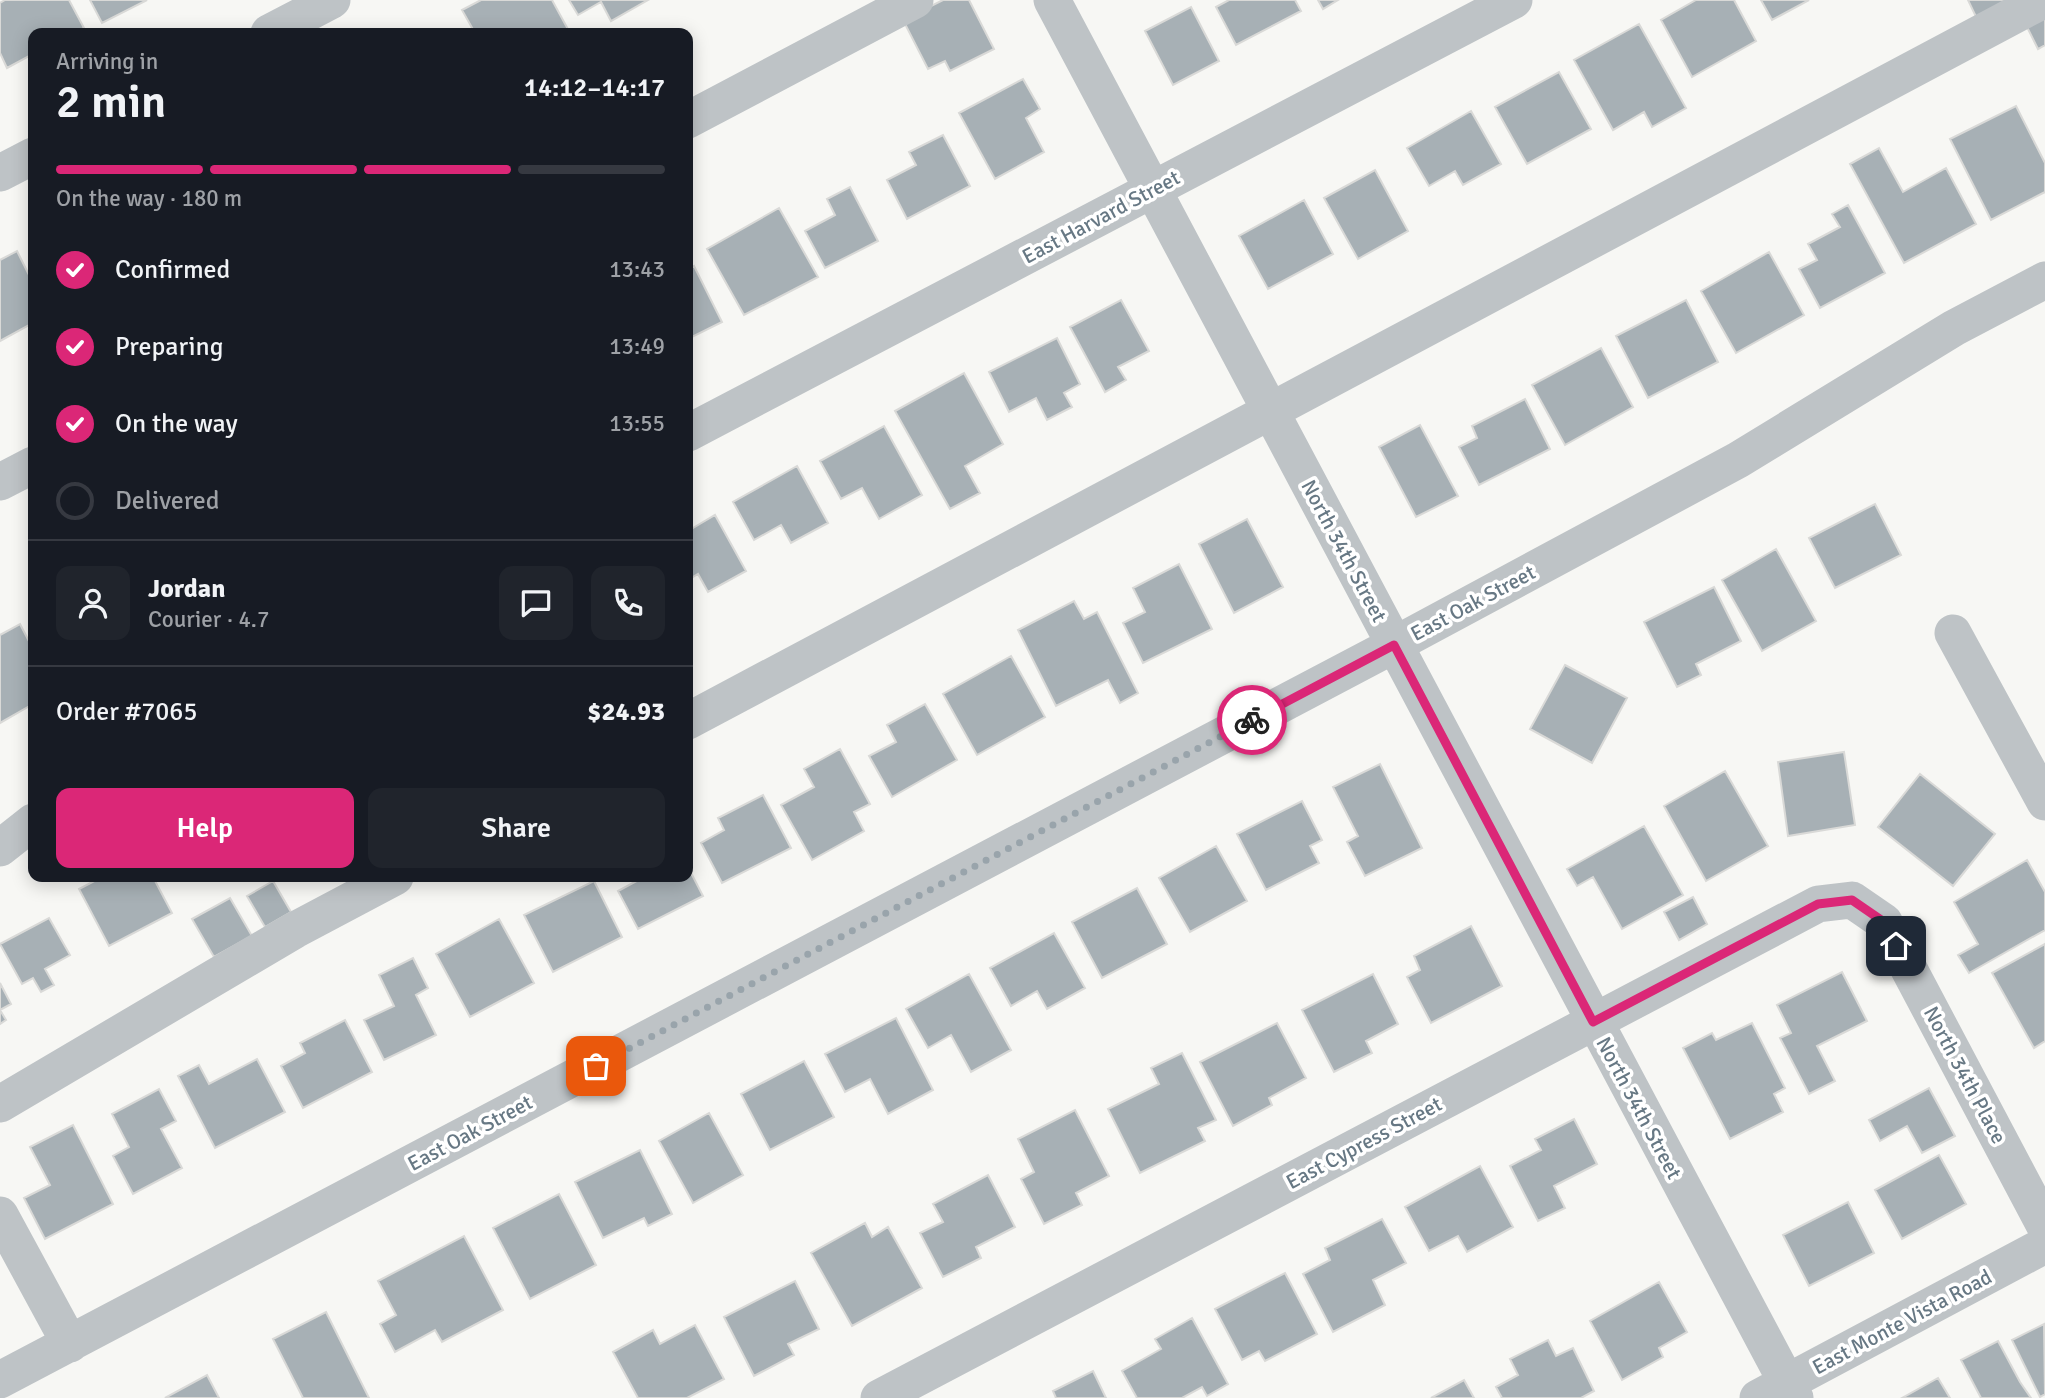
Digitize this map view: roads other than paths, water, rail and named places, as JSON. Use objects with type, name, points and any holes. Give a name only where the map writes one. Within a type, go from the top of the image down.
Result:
[{"type":"street","points":[[278,28],[332,0]]},
{"type":"street","points":[[693,117],[915,0]]},
{"type":"street","name":"North 34th Street","points":[[1052,0],[1593,1022],[1780,1393]]},
{"type":"street","name":"East Harvard Street","points":[[693,430],[1514,0]]},
{"type":"street","points":[[693,718],[2043,0]]},
{"type":"street","points":[[0,173],[28,159]]},
{"type":"street","name":"East Oak Street","points":[[0,1380],[1394,645],[1738,460],[1954,328],[2045,280]]},
{"type":"street","points":[[0,482],[28,468]]},
{"type":"street","points":[[1953,633],[2045,802]]},
{"type":"street","points":[[0,848],[28,826]]},
{"type":"street","points":[[0,1104],[295,930],[386,882]]},
{"type":"street","name":"East Cypress Street","points":[[879,1398],[1818,904],[1852,900]]},
{"type":"street","name":"North 34th Place","points":[[1852,900],[1884,922],[2045,1226]]},
{"type":"street","points":[[0,1215],[69,1344]]},
{"type":"street","name":"East Monte Vista Road","points":[[1780,1393],[2045,1245]]}]
